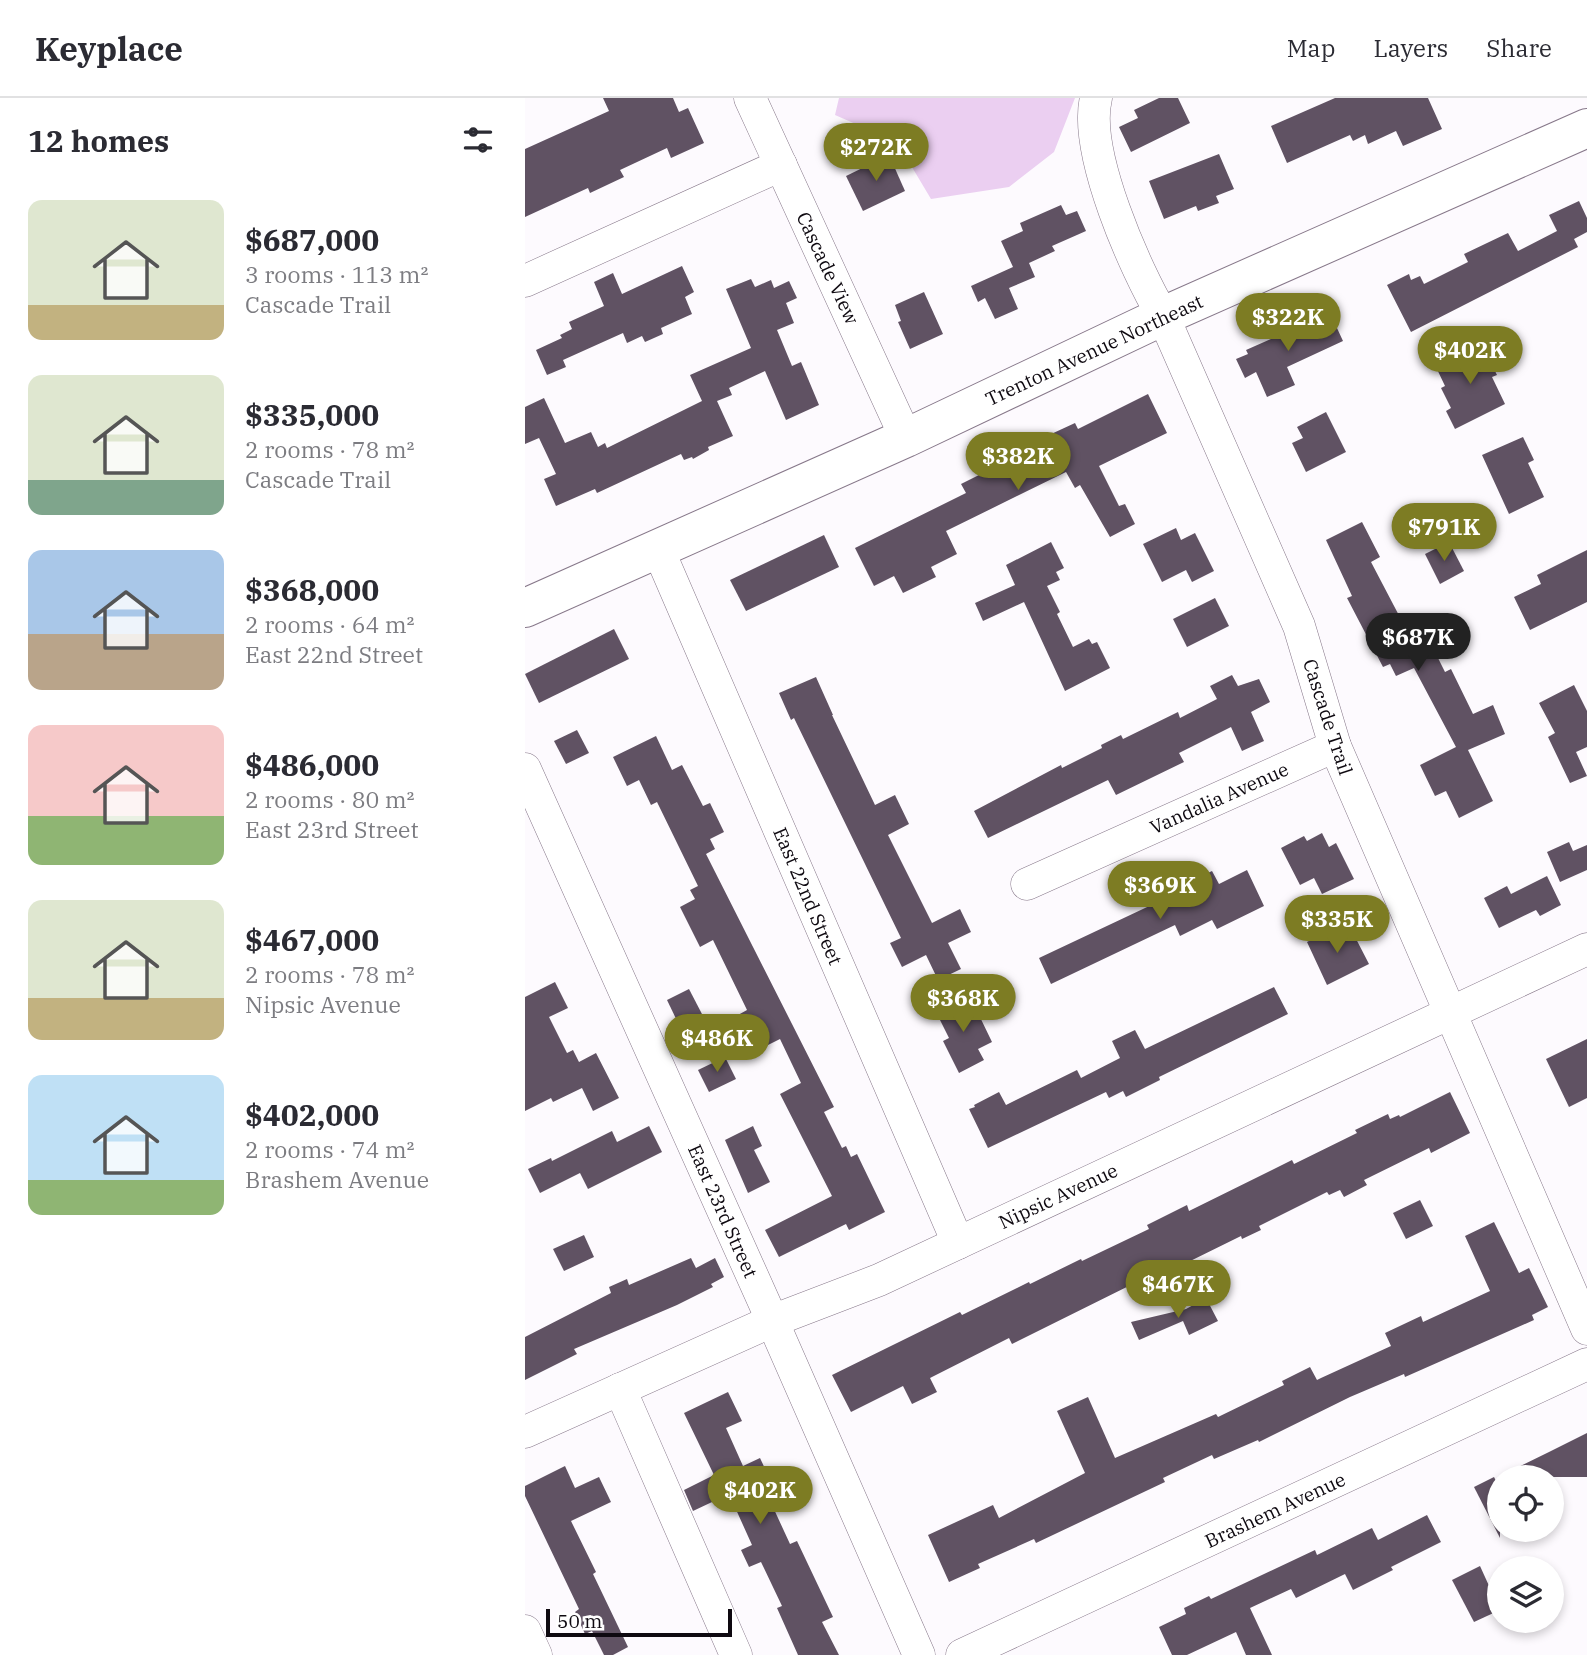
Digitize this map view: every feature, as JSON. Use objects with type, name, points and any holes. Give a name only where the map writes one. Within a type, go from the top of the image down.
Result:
[{"type":"main road","name":"Trenton Avenue Northeast","points":[[525,608],[906,438],[1163,316],[1587,128]]},
{"type":"street","name":"Cascade View","points":[[750,98],[906,438]]},
{"type":"street","name":"Cascade Trail","points":[[1096,98],[1094,125],[1106,185],[1150,295],[1163,316],[1299,626],[1335,746],[1587,1329]]},
{"type":"street","points":[[525,281],[781,165]]},
{"type":"street","name":"East 22nd Street","points":[[658,549],[958,1242]]},
{"type":"street","name":"Vandalia Avenue","points":[[1027,884],[1335,746]]},
{"type":"street","name":"East 23rd Street","points":[[525,769],[919,1655]]},
{"type":"street","name":"Nipsic Avenue","points":[[525,1432],[772,1321],[879,1280],[1587,949]]},
{"type":"street","name":"Brashem Avenue","points":[[962,1655],[1587,1364]]},
{"type":"street","points":[[619,1390],[736,1655]]},
{"type":"street","points":[[525,1631],[536,1655]]},
{"type":"shaded area","points":[[839,98],[1075,98],[1054,152],[1009,187],[931,199],[897,142],[835,115]]},
{"type":"building","points":[[603,98],[673,98],[679,112],[688,108],[704,143],[671,158],[667,148],[620,170],[624,177],[590,193],[588,188],[525,217],[525,149],[609,111]]},
{"type":"building","points":[[1159,98],[1178,98],[1190,123],[1131,152],[1119,127],[1138,118],[1134,110]]},
{"type":"building","points":[[1335,98],[1428,98],[1442,129],[1403,146],[1396,131],[1368,144],[1365,135],[1353,141],[1350,135],[1287,163],[1271,126]]},
{"type":"building","points":[[1219,154],[1234,189],[1216,196],[1219,203],[1198,211],[1196,206],[1164,219],[1149,181]]},
{"type":"building","points":[[889,155],[905,191],[863,211],[846,176]]},
{"type":"building","points":[[1579,201],[1587,218],[1587,232],[1574,239],[1578,247],[1411,332],[1387,285],[1409,274],[1411,280],[1420,276],[1424,284],[1468,262],[1464,254],[1508,233],[1518,251],[1557,231],[1549,215]]},
{"type":"building","points":[[1061,205],[1066,215],[1077,211],[1086,231],[1052,246],[1055,251],[1029,263],[1035,277],[1009,288],[1018,309],[995,319],[985,298],[978,302],[971,286],[1013,267],[1001,241],[1023,231],[1020,223]]},
{"type":"building","points":[[682,266],[694,292],[685,297],[692,314],[661,328],[663,334],[645,342],[642,336],[627,343],[623,333],[563,360],[566,367],[547,375],[536,350],[562,338],[560,335],[572,329],[569,322],[604,306],[594,282],[613,273],[622,294]]},
{"type":"building","points":[[751,279],[755,287],[771,280],[774,288],[789,281],[797,298],[786,303],[794,323],[777,330],[792,366],[801,362],[819,405],[786,420],[765,371],[729,388],[732,395],[717,401],[733,436],[708,447],[709,450],[693,459],[684,460],[681,454],[597,493],[595,489],[556,506],[544,479],[556,474],[539,438],[525,444],[525,407],[544,398],[565,443],[591,432],[598,447],[605,443],[607,448],[702,401],[690,375],[751,348],[726,289]]},
{"type":"building","points":[[924,292],[943,334],[910,349],[898,322],[901,321],[895,305]]},
{"type":"building","points":[[1330,313],[1343,341],[1287,367],[1295,385],[1267,397],[1256,372],[1245,378],[1236,359],[1248,354],[1246,350]]},
{"type":"building","points":[[1486,342],[1494,359],[1490,361],[1497,375],[1492,377],[1505,404],[1455,429],[1446,411],[1451,408],[1441,388],[1445,386],[1436,367]]},
{"type":"building","points":[[1148,394],[1167,433],[1099,466],[1119,506],[1125,504],[1135,524],[1110,537],[1080,485],[1075,488],[1066,472],[946,531],[957,554],[931,567],[936,577],[903,593],[894,576],[874,586],[855,548],[966,493],[961,484],[1009,460],[1006,455],[1075,423],[1078,429]]},
{"type":"building","points":[[1326,412],[1346,452],[1306,472],[1292,443],[1303,438],[1297,427]]},
{"type":"building","points":[[1523,437],[1534,460],[1528,463],[1544,497],[1509,514],[1482,455]]},
{"type":"building","points":[[1362,522],[1380,557],[1371,562],[1404,625],[1409,623],[1413,633],[1423,628],[1445,672],[1451,669],[1473,714],[1493,705],[1505,734],[1468,750],[1493,801],[1459,818],[1446,791],[1435,796],[1420,765],[1456,747],[1414,668],[1396,676],[1390,664],[1383,667],[1347,598],[1352,596],[1326,540]]},
{"type":"building","points":[[1176,528],[1181,540],[1195,533],[1214,571],[1192,582],[1186,570],[1162,582],[1143,544]]},
{"type":"building","points":[[824,535],[839,567],[746,611],[730,580]]},
{"type":"building","points":[[1051,542],[1064,568],[1056,572],[1060,580],[1047,586],[1060,612],[1057,614],[1073,647],[1089,639],[1092,644],[1097,642],[1110,668],[1065,691],[1024,602],[983,621],[975,603],[1015,585],[1006,565]]},
{"type":"building","points":[[1449,542],[1464,571],[1440,584],[1425,554]]},
{"type":"building","points":[[1587,550],[1587,602],[1530,630],[1514,597],[1541,584],[1537,575]]},
{"type":"building","points":[[1215,598],[1229,626],[1187,647],[1173,619]]},
{"type":"building","points":[[614,629],[629,659],[539,703],[525,674]]},
{"type":"building","points":[[1232,675],[1238,686],[1259,679],[1270,702],[1251,712],[1264,741],[1242,751],[1231,727],[1179,753],[1184,762],[1116,795],[1108,780],[988,838],[974,811],[1061,765],[1062,768],[1102,748],[1101,745],[1121,735],[1123,739],[1178,712],[1180,718],[1217,699],[1210,686]]},
{"type":"building","points":[[816,677],[875,805],[895,795],[909,824],[888,835],[932,923],[960,909],[971,932],[948,943],[961,969],[938,980],[926,955],[902,967],[890,943],[901,938],[794,718],[791,720],[779,693]]},
{"type":"building","points":[[1574,685],[1587,711],[1587,747],[1576,752],[1587,776],[1570,783],[1548,737],[1555,733],[1539,703]]},
{"type":"building","points":[[577,730],[589,753],[566,764],[554,741]]},
{"type":"building","points":[[656,736],[672,770],[682,765],[703,806],[710,803],[724,832],[710,839],[715,849],[706,854],[834,1107],[824,1112],[842,1148],[846,1146],[851,1157],[857,1154],[885,1212],[849,1230],[846,1224],[779,1257],[765,1230],[832,1196],[780,1094],[801,1083],[780,1039],[756,1051],[738,1015],[747,1010],[713,940],[700,947],[680,907],[695,899],[690,890],[698,886],[657,802],[651,805],[639,780],[627,786],[613,757]]},
{"type":"building","points":[[1322,833],[1329,847],[1336,843],[1354,879],[1322,894],[1314,878],[1300,885],[1281,848],[1304,836],[1307,841]]},
{"type":"building","points":[[1569,842],[1573,851],[1587,845],[1587,870],[1560,882],[1547,852]]},
{"type":"building","points":[[1247,870],[1264,906],[1217,929],[1212,920],[1180,936],[1175,925],[1051,984],[1039,958],[1162,900],[1161,896],[1212,871],[1219,884]]},
{"type":"building","points":[[1547,876],[1561,905],[1540,916],[1536,910],[1499,928],[1484,898],[1507,886],[1511,894]]},
{"type":"building","points":[[1338,926],[1344,938],[1353,933],[1369,964],[1327,985],[1307,942]]},
{"type":"building","points":[[555,982],[568,1008],[549,1017],[567,1053],[573,1050],[579,1062],[596,1053],[619,1098],[593,1111],[582,1088],[553,1102],[551,1098],[525,1111],[525,997]]},
{"type":"building","points":[[1274,987],[1288,1014],[1159,1077],[1160,1080],[1126,1097],[1123,1091],[1109,1098],[1106,1092],[988,1148],[969,1109],[999,1092],[1006,1105],[1077,1070],[1081,1078],[1120,1058],[1112,1041],[1135,1030],[1145,1049]]},
{"type":"building","points":[[689,989],[703,1016],[680,1027],[667,1000]]},
{"type":"building","points":[[958,996],[968,1017],[978,1013],[992,1042],[978,1049],[984,1060],[959,1073],[943,1041],[949,1038],[934,1008]]},
{"type":"building","points":[[1587,1039],[1587,1098],[1569,1107],[1546,1059]]},
{"type":"building","points":[[725,1057],[736,1079],[709,1092],[698,1070]]},
{"type":"building","points":[[1450,1092],[1470,1133],[1431,1153],[1429,1148],[1364,1180],[1367,1185],[1344,1197],[1340,1190],[1329,1195],[1327,1192],[1259,1226],[1261,1230],[1242,1239],[1241,1236],[1170,1271],[1167,1267],[1012,1344],[1009,1338],[930,1378],[937,1392],[912,1404],[903,1386],[851,1412],[832,1375],[960,1312],[962,1315],[1149,1229],[1147,1225],[1187,1205],[1189,1211],[1292,1160],[1294,1164],[1357,1133],[1355,1130],[1388,1114],[1390,1119],[1399,1115],[1400,1117]]},
{"type":"building","points":[[649,1126],[662,1152],[588,1189],[580,1173],[540,1193],[528,1169],[551,1158],[552,1161],[612,1131],[617,1142]]},
{"type":"building","points":[[753,1126],[762,1146],[754,1150],[770,1182],[748,1193],[725,1140]]},
{"type":"building","points":[[1420,1200],[1433,1226],[1406,1239],[1393,1213]]},
{"type":"building","points":[[1494,1222],[1519,1273],[1529,1268],[1548,1307],[1532,1315],[1534,1320],[1405,1377],[1404,1374],[1350,1397],[1259,1442],[1258,1440],[1214,1459],[1212,1455],[1163,1478],[1165,1482],[1036,1543],[1034,1539],[978,1564],[980,1568],[949,1582],[928,1535],[993,1505],[999,1518],[1085,1473],[1057,1411],[1088,1397],[1115,1458],[1216,1414],[1218,1417],[1284,1385],[1282,1381],[1310,1367],[1317,1380],[1391,1346],[1385,1333],[1421,1316],[1423,1322],[1490,1291],[1465,1236]]},
{"type":"building","points":[[584,1235],[594,1257],[564,1271],[553,1249]]},
{"type":"building","points":[[691,1258],[696,1268],[715,1258],[724,1277],[711,1284],[713,1287],[677,1305],[574,1349],[577,1354],[525,1380],[525,1337],[611,1293],[609,1287],[627,1279],[629,1285]]},
{"type":"building","points":[[1206,1298],[1218,1321],[1189,1335],[1183,1321],[1139,1340],[1131,1322],[1186,1309]]},
{"type":"building","points":[[728,1392],[742,1421],[726,1428],[743,1466],[760,1458],[780,1501],[772,1505],[790,1544],[797,1541],[833,1617],[822,1622],[839,1655],[798,1655],[777,1608],[782,1606],[761,1562],[749,1567],[741,1550],[752,1545],[729,1494],[693,1511],[684,1490],[714,1475],[684,1413]]},
{"type":"building","points":[[1587,1433],[1587,1477],[1564,1477],[1564,1465],[1522,1465]]},
{"type":"building","points":[[565,1466],[575,1488],[599,1477],[611,1502],[571,1521],[628,1647],[613,1655],[604,1655],[592,1631],[585,1634],[575,1612],[579,1609],[525,1496],[525,1486]]},
{"type":"building","points":[[1487,1480],[1487,1512],[1474,1487]]},
{"type":"building","points":[[1427,1515],[1441,1542],[1391,1567],[1393,1570],[1353,1590],[1345,1574],[1296,1598],[1291,1589],[1250,1608],[1272,1655],[1246,1655],[1236,1632],[1187,1655],[1172,1655],[1159,1627],[1186,1614],[1184,1608],[1209,1596],[1211,1599],[1315,1550],[1317,1555],[1372,1528],[1378,1540]]},
{"type":"building","points":[[1480,1566],[1487,1581],[1487,1616],[1474,1622],[1452,1580]]}]
